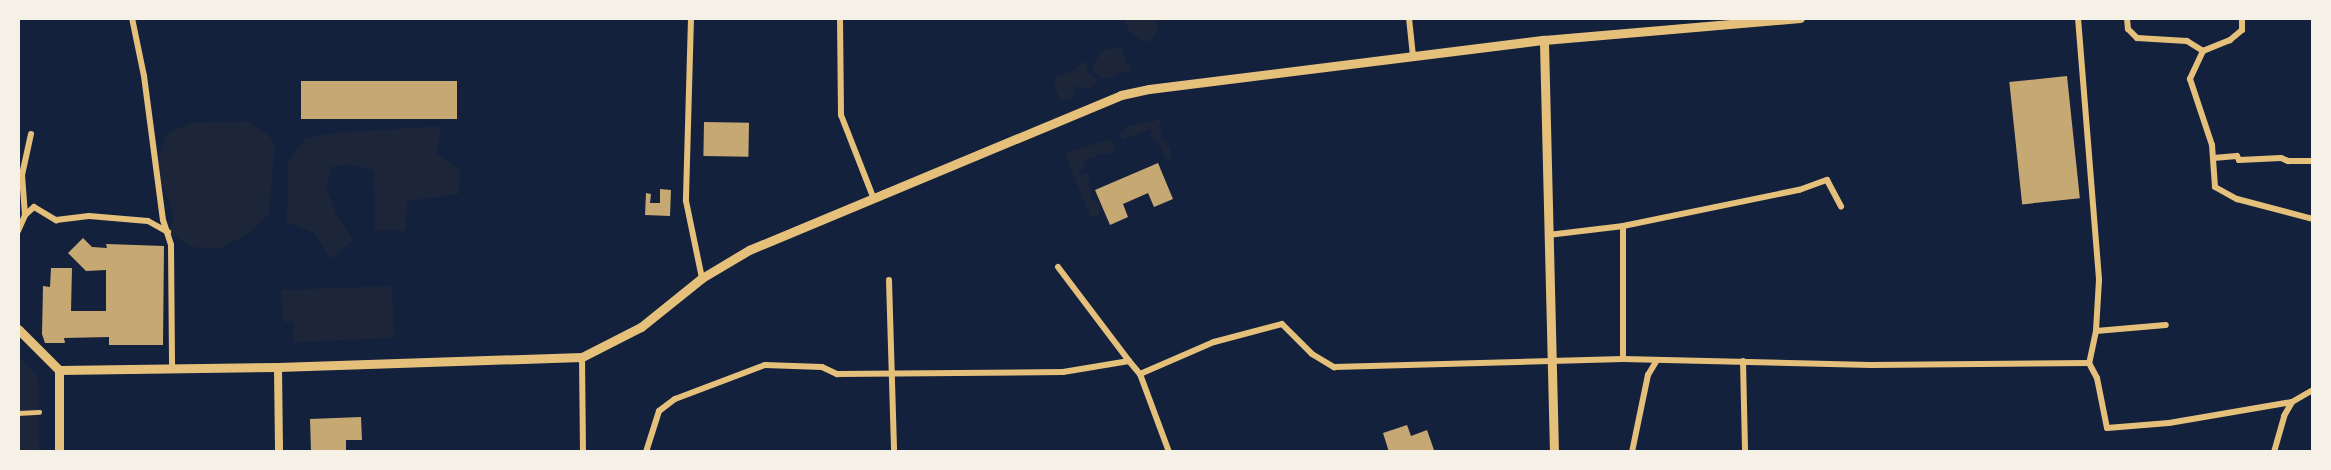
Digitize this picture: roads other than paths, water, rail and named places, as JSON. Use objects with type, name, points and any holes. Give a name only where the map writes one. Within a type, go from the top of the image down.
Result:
[{"type":"main road","points":[[59,370],[278,367],[582,357],[641,327],[702,278],[749,250],[1121,95],[1196,83],[1705,21],[1800,18]]},
{"type":"main road","points":[[1544,40],[1554,452]]},
{"type":"main road","points":[[18,329],[59,370],[59,452]]},
{"type":"street","points":[[132,18],[144,76],[163,220],[171,245],[172,368]]},
{"type":"street","points":[[691,18],[686,201],[702,278]]},
{"type":"street","points":[[840,18],[841,115],[874,199]]},
{"type":"street","points":[[1409,18],[1413,57]]},
{"type":"street","points":[[2078,18],[2099,280],[2096,332],[2089,363],[2097,378],[2107,428],[2169,423],[2292,402],[2313,390]]},
{"type":"street","points":[[2127,18],[2128,29],[2137,38],[2187,41],[2203,51]]},
{"type":"street","points":[[2242,18],[2242,30],[2230,40],[2203,51],[2190,79],[2207,128],[2213,158],[2215,187],[2237,199],[2313,219]]},
{"type":"street","points":[[25,215],[22,175],[31,134]]},
{"type":"street","points":[[2213,158],[2237,156],[2240,160],[2313,161]]},
{"type":"street","points":[[1548,235],[1623,226],[1798,190],[1827,180],[1841,206]]},
{"type":"street","points":[[18,231],[25,215],[34,207],[56,220],[89,216],[148,221],[168,232]]},
{"type":"street","points":[[1623,226],[1623,359]]},
{"type":"street","points":[[1058,267],[1140,374],[1169,452]]},
{"type":"street","points":[[889,280],[894,452]]},
{"type":"street","points":[[1140,374],[1214,342],[1282,324],[1312,354],[1334,367],[1623,359],[1871,365],[2089,363]]},
{"type":"street","points":[[2096,332],[2166,325]]},
{"type":"street","points":[[582,357],[584,452]]},
{"type":"street","points":[[1632,452],[1648,375],[1657,360]]},
{"type":"street","points":[[646,452],[659,411],[675,399],[765,365],[822,367],[837,374],[893,374],[1063,372],[1129,361]]},
{"type":"street","points":[[1743,361],[1745,452]]},
{"type":"street","points":[[278,367],[279,452]]},
{"type":"street","points":[[2274,452],[2284,416],[2292,402]]},
{"type":"street","points":[[18,413],[39,412]]}]
